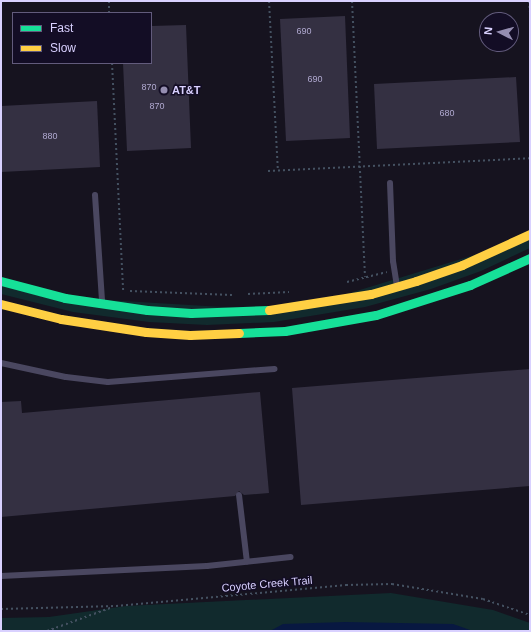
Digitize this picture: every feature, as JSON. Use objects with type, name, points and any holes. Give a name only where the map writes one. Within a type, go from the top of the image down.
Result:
[{"type":"main road","points":[[1,281],[102,304],[184,312],[237,312],[327,302],[397,286],[462,265],[530,234]]},
{"type":"main road","points":[[1,304],[61,319],[146,332],[190,334],[278,331],[376,315],[422,302],[470,285],[530,258]]},
{"type":"lane","points":[[390,183],[394,270],[397,286]]},
{"type":"lane","points":[[95,195],[102,304]]},
{"type":"lane","points":[[1,363],[59,376],[108,382],[274,369]]},
{"type":"lane","points":[[239,495],[247,562]]},
{"type":"lane","points":[[1,576],[247,562],[291,558]]},
{"type":"path","points":[[109,1],[109,12]]},
{"type":"path","points":[[269,1],[278,171]]},
{"type":"path","points":[[352,1],[365,278]]},
{"type":"path","points":[[529,1],[530,12]]},
{"type":"path","points":[[112,64],[123,291]]},
{"type":"path","points":[[268,171],[530,158]]},
{"type":"path","points":[[343,282],[394,270]]},
{"type":"path","points":[[101,289],[235,295]]},
{"type":"path","points":[[243,295],[291,292]]},
{"type":"path","name":"Coyote Creek Trail","points":[[1,609],[116,606],[346,585],[392,584],[483,599],[530,615]]},
{"type":"path","points":[[47,631],[116,606]]},
{"type":"green space","points":[[530,238],[530,248],[481,271],[431,289],[365,307],[274,322],[207,325],[149,322],[73,312],[1,294],[1,285],[40,296],[291,311]]},
{"type":"green space","points":[[391,593],[493,610],[530,623],[530,631],[1,631],[1,618],[49,617],[126,606]]},
{"type":"water","points":[[345,622],[453,624],[473,631],[270,631],[283,624]]},
{"type":"building","points":[[345,16],[350,138],[286,141],[280,19]]},
{"type":"building","points":[[186,25],[191,148],[127,151],[123,64],[152,64],[152,26]]},
{"type":"building","points":[[516,77],[520,142],[377,149],[374,84]]},
{"type":"building","points":[[97,101],[100,167],[1,172],[1,106]]},
{"type":"building","points":[[530,369],[530,486],[301,505],[292,388]]},
{"type":"building","points":[[260,392],[269,493],[244,495],[239,491],[235,496],[1,517],[1,402],[21,401],[22,413]]},
{"type":"traffic: fast","points":[[239,333],[285,331],[376,315],[470,285],[530,258]]},
{"type":"traffic: fast","points":[[1,281],[65,298],[147,310],[191,313],[269,310]]},
{"type":"traffic: slow","points":[[269,310],[371,294],[416,281],[462,265],[530,234]]},
{"type":"traffic: slow","points":[[1,304],[61,319],[146,332],[190,335],[239,333]]},
{"type":"place","name":"AT&T","points":[[164,90]]}]
